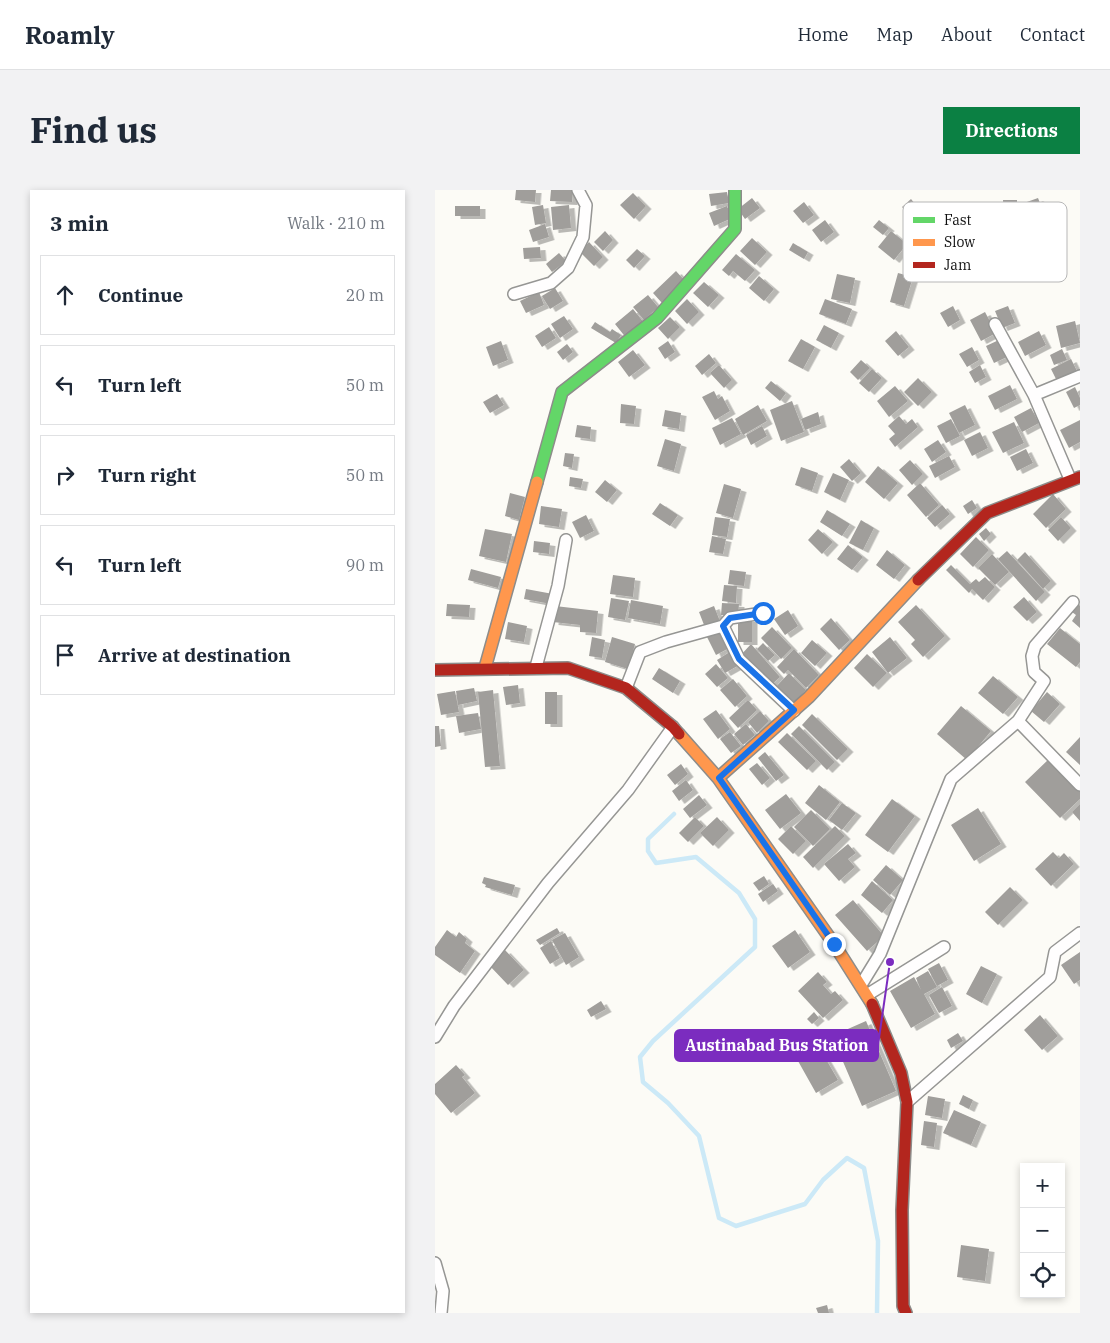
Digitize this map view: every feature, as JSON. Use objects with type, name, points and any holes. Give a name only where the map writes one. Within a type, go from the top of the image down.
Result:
[{"type":"street","points":[[513,294],[551,283],[568,268],[583,237],[586,205],[578,190]]},
{"type":"street","points":[[485,668],[562,392],[657,318],[735,229],[735,190]]},
{"type":"street","points":[[719,778],[809,697],[911,588],[987,512],[1075,478],[1034,395],[995,324]]},
{"type":"street","points":[[1034,395],[1080,376]]},
{"type":"street","points":[[535,667],[557,586],[566,540]]},
{"type":"street","points":[[864,990],[951,779],[1018,721],[1044,680],[1034,672],[1032,656],[1035,646],[1073,602]]},
{"type":"street","points":[[626,688],[641,652],[666,642],[723,626],[730,618],[763,613]]},
{"type":"street","points":[[723,626],[739,659],[794,710]]},
{"type":"street","points":[[435,670],[568,668],[626,688],[673,727],[719,778],[864,990],[871,1002],[901,1073],[907,1102],[902,1210],[903,1306],[906,1313]]},
{"type":"street","points":[[1018,721],[1080,785]]},
{"type":"street","points":[[435,1037],[454,1006],[548,883],[628,790],[673,727]]},
{"type":"street","points":[[907,1102],[1051,977],[1055,952],[1080,933]]},
{"type":"street","points":[[864,990],[944,947]]},
{"type":"street","points":[[435,1263],[443,1291],[441,1313]]},
{"type":"building","points":[[516,190],[536,190],[535,202],[515,200]]},
{"type":"building","points":[[551,190],[573,190],[572,202],[550,201]]},
{"type":"building","points":[[727,192],[729,203],[711,206],[709,194]]},
{"type":"building","points":[[633,193],[646,206],[634,219],[620,205]]},
{"type":"building","points":[[752,198],[760,208],[745,219],[738,209]]},
{"type":"building","points":[[1038,198],[1040,202],[1027,202]]},
{"type":"building","points":[[1003,200],[1017,200],[1017,202],[1003,202]]},
{"type":"building","points":[[804,202],[814,215],[803,223],[793,211]]},
{"type":"building","points":[[543,205],[546,223],[535,225],[532,207]]},
{"type":"building","points":[[569,205],[571,228],[553,230],[551,207]]},
{"type":"building","points":[[455,206],[480,206],[480,216],[455,216]]},
{"type":"building","points":[[727,206],[732,218],[714,226],[709,213]]},
{"type":"building","points":[[825,220],[834,232],[821,242],[812,230]]},
{"type":"building","points":[[879,220],[889,228],[883,235],[873,227]]},
{"type":"building","points":[[545,224],[549,237],[533,242],[529,230]]},
{"type":"building","points":[[605,231],[613,240],[603,251],[594,242]]},
{"type":"building","points":[[891,231],[903,241],[903,249],[894,260],[878,247]]},
{"type":"building","points":[[752,238],[767,252],[755,265],[740,251]]},
{"type":"building","points":[[589,242],[603,257],[594,266],[580,252]]},
{"type":"building","points":[[793,243],[808,252],[804,259],[789,250]]},
{"type":"building","points":[[540,247],[541,258],[524,259],[523,248]]},
{"type":"building","points":[[637,249],[645,256],[634,268],[626,260]]},
{"type":"building","points":[[559,253],[566,261],[552,272],[546,264]]},
{"type":"building","points":[[736,254],[755,270],[745,281],[733,271],[729,276],[722,270]]},
{"type":"building","points":[[676,271],[685,281],[662,303],[653,293]]},
{"type":"building","points":[[898,273],[903,274],[903,282],[911,282],[904,306],[890,302]]},
{"type":"building","points":[[837,274],[855,278],[850,303],[831,299]]},
{"type":"building","points":[[759,276],[774,289],[764,301],[749,288]]},
{"type":"building","points":[[704,282],[719,295],[708,307],[693,293]]},
{"type":"building","points":[[555,288],[563,301],[550,309],[542,296]]},
{"type":"building","points":[[539,292],[544,305],[526,313],[520,301]]},
{"type":"building","points":[[648,295],[658,307],[644,320],[633,307]]},
{"type":"building","points":[[687,299],[699,312],[687,324],[675,311]]},
{"type":"building","points":[[825,299],[852,309],[846,324],[819,314]]},
{"type":"building","points":[[953,306],[960,320],[948,327],[940,313]]},
{"type":"building","points":[[1008,306],[1015,323],[1002,328],[995,311]]},
{"type":"building","points":[[633,309],[645,324],[627,339],[615,324]]},
{"type":"building","points":[[985,312],[996,333],[981,341],[970,320]]},
{"type":"building","points":[[564,316],[573,329],[560,338],[551,324]]},
{"type":"building","points":[[670,317],[680,327],[668,339],[658,328]]},
{"type":"building","points":[[1075,321],[1080,343],[1061,348],[1056,326]]},
{"type":"building","points":[[595,322],[610,332],[612,329],[621,335],[616,343],[591,328]]},
{"type":"building","points":[[824,325],[839,333],[831,348],[816,340]]},
{"type":"building","points":[[549,327],[556,338],[542,347],[535,336]]},
{"type":"building","points":[[896,331],[909,347],[898,356],[885,341]]},
{"type":"building","points":[[1039,331],[1046,345],[1025,356],[1018,342]]},
{"type":"building","points":[[801,339],[815,347],[803,369],[788,361]]},
{"type":"building","points":[[1001,339],[1009,356],[994,363],[986,346]]},
{"type":"building","points":[[501,341],[508,360],[493,366],[486,347]]},
{"type":"building","points":[[668,341],[675,352],[665,359],[658,348]]},
{"type":"building","points":[[567,344],[573,352],[563,360],[557,352]]},
{"type":"building","points":[[972,347],[979,360],[967,367],[959,354]]},
{"type":"building","points":[[1062,349],[1067,360],[1054,365],[1050,355]]},
{"type":"building","points":[[633,350],[645,365],[629,377],[618,362]]},
{"type":"building","points":[[709,354],[716,363],[702,375],[695,366]]},
{"type":"building","points":[[1071,359],[1077,371],[1057,381],[1051,369]]},
{"type":"building","points":[[861,360],[870,368],[858,380],[850,372]]},
{"type":"building","points":[[719,365],[732,380],[724,388],[710,373]]},
{"type":"building","points":[[980,365],[986,377],[975,383],[969,372]]},
{"type":"building","points":[[872,369],[882,378],[869,392],[859,383]]},
{"type":"building","points":[[918,378],[932,392],[918,406],[904,392]]},
{"type":"building","points":[[771,381],[786,393],[780,401],[765,388]]},
{"type":"building","points":[[1010,385],[1017,399],[995,410],[988,396]]},
{"type":"building","points":[[895,386],[908,401],[889,417],[877,401]]},
{"type":"building","points":[[1075,387],[1080,398],[1080,405],[1074,408],[1066,392]]},
{"type":"building","points":[[714,391],[718,399],[722,396],[730,411],[715,420],[702,397]]},
{"type":"building","points":[[497,394],[504,405],[490,413],[483,402]]},
{"type":"building","points":[[792,401],[804,432],[781,441],[770,410]]},
{"type":"building","points":[[621,404],[636,406],[634,424],[620,423]]},
{"type":"building","points":[[758,405],[767,421],[743,435],[735,419]]},
{"type":"building","points":[[965,405],[975,425],[959,433],[949,413]]},
{"type":"building","points":[[1031,408],[1039,423],[1022,432],[1014,417]]},
{"type":"building","points":[[665,410],[681,413],[679,429],[662,426]]},
{"type":"building","points":[[818,412],[821,424],[805,430],[801,419]]},
{"type":"building","points":[[899,416],[906,424],[912,419],[918,427],[895,447],[889,439],[895,434],[888,426]]},
{"type":"building","points":[[732,418],[741,434],[720,445],[712,428]]},
{"type":"building","points":[[951,419],[960,436],[946,443],[937,426]]},
{"type":"building","points":[[1080,420],[1080,442],[1069,448],[1060,430]]},
{"type":"building","points":[[1014,422],[1024,443],[1003,453],[992,432]]},
{"type":"building","points":[[577,425],[591,427],[590,439],[575,437]]},
{"type":"building","points":[[762,426],[767,436],[751,445],[746,435]]},
{"type":"building","points":[[980,432],[988,448],[972,456],[964,440]]},
{"type":"building","points":[[665,439],[681,444],[674,471],[657,466]]},
{"type":"building","points":[[938,440],[946,452],[932,462],[924,449]]},
{"type":"building","points":[[1026,449],[1033,463],[1017,471],[1010,457]]},
{"type":"building","points":[[565,453],[574,454],[572,468],[563,466]]},
{"type":"building","points":[[949,456],[955,467],[935,478],[929,466]]},
{"type":"building","points":[[849,459],[861,473],[852,481],[840,467]]},
{"type":"building","points":[[910,460],[923,474],[912,485],[899,470]]},
{"type":"building","points":[[878,466],[898,483],[884,499],[865,482]]},
{"type":"building","points":[[801,467],[818,473],[812,491],[795,485]]},
{"type":"building","points":[[833,473],[849,480],[840,500],[824,492]]},
{"type":"building","points":[[570,477],[583,479],[581,488],[569,486]]},
{"type":"building","points":[[605,480],[617,490],[607,502],[595,492]]},
{"type":"building","points":[[920,483],[939,505],[926,517],[907,495]]},
{"type":"building","points":[[724,484],[741,489],[733,518],[716,513]]},
{"type":"building","points":[[510,493],[525,497],[519,520],[505,516]]},
{"type":"building","points":[[1053,494],[1066,509],[1046,528],[1033,514]]},
{"type":"building","points":[[972,500],[977,508],[968,514],[963,506]]},
{"type":"building","points":[[660,503],[678,515],[670,526],[652,514]]},
{"type":"building","points":[[942,505],[950,514],[935,527],[927,518]]},
{"type":"building","points":[[541,506],[562,509],[559,527],[539,524]]},
{"type":"building","points":[[827,510],[850,524],[842,536],[820,522]]},
{"type":"building","points":[[586,515],[594,531],[580,538],[572,522]]},
{"type":"building","points":[[715,517],[730,519],[727,537],[712,535]]},
{"type":"building","points":[[1061,517],[1071,528],[1058,541],[1048,530]]},
{"type":"building","points":[[861,520],[874,528],[863,550],[849,543]]},
{"type":"building","points":[[986,528],[991,534],[984,541],[979,534]]},
{"type":"building","points":[[485,529],[512,534],[506,562],[479,556]]},
{"type":"building","points":[[818,529],[833,542],[822,554],[808,540]]},
{"type":"building","points":[[712,536],[726,539],[723,554],[709,552]]},
{"type":"building","points":[[976,537],[989,550],[973,567],[960,554]]},
{"type":"building","points":[[534,541],[550,543],[549,554],[533,552]]},
{"type":"building","points":[[848,545],[863,557],[852,570],[837,559]]},
{"type":"building","points":[[887,550],[905,565],[894,579],[876,565]]},
{"type":"building","points":[[1007,551],[1045,592],[1036,601],[998,559]]},
{"type":"building","points":[[1025,552],[1051,581],[1043,589],[1017,560]]},
{"type":"building","points":[[992,554],[1009,572],[995,585],[978,568]]},
{"type":"building","points":[[951,565],[970,584],[976,579],[979,582],[985,577],[995,587],[983,600],[972,589],[969,593],[946,570]]},
{"type":"building","points":[[471,569],[501,577],[498,588],[468,580]]},
{"type":"building","points":[[730,570],[746,572],[744,586],[728,584]]},
{"type":"building","points":[[613,575],[635,578],[633,597],[610,594]]},
{"type":"building","points":[[724,585],[737,586],[736,603],[722,601]]},
{"type":"building","points":[[526,589],[553,594],[551,604],[524,599]]},
{"type":"building","points":[[1024,597],[1037,612],[1027,621],[1013,607]]},
{"type":"building","points":[[611,598],[629,601],[625,620],[608,617]]},
{"type":"building","points":[[631,600],[663,606],[660,624],[628,618]]},
{"type":"building","points":[[722,603],[739,604],[738,616],[721,615]]},
{"type":"building","points":[[447,604],[470,605],[469,617],[446,616]]},
{"type":"building","points":[[1079,604],[1080,628],[1072,621],[1076,615],[1072,612]]},
{"type":"building","points":[[916,605],[945,636],[923,657],[911,644],[915,640],[898,622]]},
{"type":"building","points":[[555,606],[598,611],[596,633],[580,632],[580,625],[553,622]]},
{"type":"building","points":[[714,606],[721,624],[706,630],[699,612]]},
{"type":"building","points":[[788,610],[798,626],[785,635],[774,619]]},
{"type":"building","points":[[831,618],[850,640],[839,650],[820,629]]},
{"type":"building","points":[[738,619],[752,619],[752,642],[738,642]]},
{"type":"building","points":[[508,622],[527,626],[524,642],[505,639]]},
{"type":"building","points":[[772,627],[792,648],[781,659],[761,638]]},
{"type":"building","points":[[721,628],[731,647],[716,655],[706,635]]},
{"type":"building","points":[[1060,628],[1080,644],[1080,662],[1076,667],[1047,644]]},
{"type":"building","points":[[592,637],[605,640],[602,658],[589,656]]},
{"type":"building","points":[[612,637],[635,644],[628,669],[605,662]]},
{"type":"building","points":[[890,637],[907,658],[888,673],[872,652]]},
{"type":"building","points":[[812,640],[827,653],[815,666],[801,653]]},
{"type":"building","points":[[763,643],[775,655],[768,661],[757,649]]},
{"type":"building","points":[[751,644],[780,677],[769,687],[740,656]]},
{"type":"building","points":[[794,649],[819,675],[806,688],[788,670],[784,674],[777,667]]},
{"type":"building","points":[[733,650],[741,664],[725,673],[717,660]]},
{"type":"building","points":[[867,654],[887,673],[873,687],[854,668]]},
{"type":"building","points":[[716,664],[728,678],[717,687],[705,674]]},
{"type":"building","points":[[659,668],[680,681],[673,693],[652,679]]},
{"type":"building","points":[[789,673],[806,690],[792,705],[775,688]]},
{"type":"building","points":[[993,676],[1018,697],[1003,714],[978,693]]},
{"type":"building","points":[[733,679],[747,696],[735,707],[720,690]]},
{"type":"building","points":[[518,685],[520,703],[506,705],[503,687]]},
{"type":"building","points":[[474,688],[477,701],[458,705],[456,691]]},
{"type":"building","points":[[493,690],[500,766],[485,767],[478,692]]},
{"type":"building","points":[[455,691],[459,712],[441,715],[437,694]]},
{"type":"building","points":[[545,692],[557,692],[557,724],[545,724]]},
{"type":"building","points":[[1047,692],[1060,704],[1044,722],[1031,711]]},
{"type":"building","points":[[748,700],[757,710],[738,728],[729,718]]},
{"type":"building","points":[[961,706],[991,731],[967,760],[937,734]]},
{"type":"building","points":[[716,710],[730,729],[718,739],[703,719]]},
{"type":"building","points":[[760,711],[769,721],[757,733],[748,722]]},
{"type":"building","points":[[478,713],[481,729],[459,733],[456,716]]},
{"type":"building","points":[[812,714],[848,749],[837,760],[802,725]]},
{"type":"building","points":[[746,724],[755,735],[743,745],[734,734]]},
{"type":"building","points":[[435,726],[439,726],[441,746],[435,747]]},
{"type":"building","points":[[799,726],[835,762],[827,770],[791,734]]},
{"type":"building","points":[[730,732],[741,746],[731,753],[720,739]]},
{"type":"building","points":[[787,733],[816,761],[807,770],[778,742]]},
{"type":"building","points":[[1080,737],[1080,765],[1066,752]]},
{"type":"building","points":[[765,752],[784,775],[776,781],[758,758]]},
{"type":"building","points":[[1050,758],[1080,790],[1080,799],[1060,818],[1025,782]]},
{"type":"building","points":[[757,763],[770,778],[762,785],[749,769]]},
{"type":"building","points":[[681,764],[688,774],[675,785],[667,775]]},
{"type":"building","points":[[686,780],[693,790],[679,801],[672,791]]},
{"type":"building","points":[[819,785],[840,802],[826,820],[805,803]]},
{"type":"building","points":[[786,794],[801,813],[780,829],[765,810]]},
{"type":"building","points":[[699,795],[707,805],[690,818],[683,809]]},
{"type":"building","points":[[892,799],[915,816],[888,852],[865,835]]},
{"type":"building","points":[[842,803],[856,813],[842,830],[829,820]]},
{"type":"building","points":[[1080,804],[1080,821],[1072,812]]},
{"type":"building","points":[[978,808],[1001,844],[974,861],[951,825]]},
{"type":"building","points":[[811,810],[830,829],[813,846],[794,827]]},
{"type":"building","points":[[695,817],[704,826],[688,842],[679,833]]},
{"type":"building","points":[[717,817],[729,830],[713,846],[700,833]]},
{"type":"building","points":[[791,826],[806,841],[793,854],[778,839]]},
{"type":"building","points":[[835,826],[845,836],[813,868],[803,857]]},
{"type":"building","points":[[848,844],[856,853],[848,859],[855,867],[839,881],[824,864]]},
{"type":"building","points":[[1053,852],[1059,858],[1064,853],[1074,864],[1051,886],[1035,869]]},
{"type":"building","points":[[886,865],[903,880],[890,895],[873,880]]},
{"type":"building","points":[[764,876],[769,884],[759,891],[753,883]]},
{"type":"building","points":[[484,877],[515,885],[512,895],[485,887],[486,885],[482,883]]},
{"type":"building","points":[[872,881],[893,900],[882,913],[861,895]]},
{"type":"building","points":[[773,884],[778,891],[763,902],[758,894]]},
{"type":"building","points":[[1010,887],[1023,900],[998,925],[985,912]]},
{"type":"building","points":[[853,900],[884,936],[867,951],[835,915]]},
{"type":"building","points":[[557,928],[560,933],[540,945],[536,940]]},
{"type":"building","points":[[447,930],[456,937],[459,932],[467,939],[465,943],[475,951],[460,973],[435,955],[435,947]]},
{"type":"building","points":[[795,930],[810,952],[788,968],[772,946]]},
{"type":"building","points":[[565,933],[579,957],[566,965],[552,940]]},
{"type":"building","points":[[551,941],[560,958],[550,964],[540,948]]},
{"type":"building","points":[[505,950],[524,970],[508,985],[489,965]]},
{"type":"building","points":[[1080,952],[1080,980],[1074,984],[1061,965]]},
{"type":"building","points":[[939,963],[948,980],[937,986],[928,969]]},
{"type":"building","points":[[981,966],[997,974],[982,1003],[966,994]]},
{"type":"building","points":[[928,971],[937,987],[924,994],[935,1014],[911,1028],[890,991],[914,977],[921,990],[916,978]]},
{"type":"building","points":[[818,972],[827,982],[823,985],[831,994],[835,991],[843,1000],[823,1018],[798,991]]},
{"type":"building","points":[[942,987],[952,1006],[939,1013],[929,995]]},
{"type":"building","points":[[601,1001],[606,1009],[591,1017],[587,1010]]},
{"type":"building","points":[[814,1012],[819,1018],[812,1024],[807,1019]]},
{"type":"building","points":[[1040,1015],[1058,1036],[1042,1050],[1024,1030]]},
{"type":"building","points":[[866,1021],[896,1091],[862,1106],[832,1036]]},
{"type":"building","points":[[958,1033],[963,1041],[951,1048],[947,1040]]},
{"type":"building","points":[[820,1049],[838,1080],[816,1093],[798,1061]]},
{"type":"building","points":[[456,1065],[465,1075],[462,1077],[475,1093],[451,1113],[435,1094],[435,1084]]},
{"type":"building","points":[[963,1095],[973,1100],[969,1109],[959,1104]]},
{"type":"building","points":[[928,1096],[945,1099],[942,1118],[925,1115]]},
{"type":"building","points":[[954,1110],[981,1122],[971,1145],[943,1133]]},
{"type":"building","points":[[924,1121],[937,1123],[934,1147],[921,1145]]},
{"type":"building","points":[[961,1245],[989,1249],[985,1281],[957,1277]]},
{"type":"building","points":[[827,1305],[829,1313],[818,1313],[816,1308]]},
{"type":"waterway","points":[[674,814],[648,839],[648,851],[656,863],[696,857],[739,893],[755,919],[755,947],[653,1041],[640,1057],[643,1082],[668,1103],[699,1136],[719,1218],[736,1226],[805,1204],[823,1180],[847,1158],[864,1168],[878,1241],[877,1313]]},
{"type":"traffic: fast","points":[[537,482],[562,392],[657,318],[735,229],[735,190]]},
{"type":"traffic: slow","points":[[485,668],[537,482]]},
{"type":"traffic: slow","points":[[718,778],[809,697],[918,580]]},
{"type":"traffic: slow","points":[[679,734],[718,778],[834,944],[872,1004]]},
{"type":"traffic: jam","points":[[918,580],[987,513],[1080,477]]},
{"type":"traffic: jam","points":[[435,670],[568,668],[626,688],[679,734]]},
{"type":"traffic: jam","points":[[872,1004],[901,1073],[907,1102],[902,1210],[903,1306],[906,1313]]},
{"type":"place","name":"Austinabad Bus Station","points":[[890,962]]},
{"type":"route","points":[[763,613],[730,618],[723,626],[739,659],[794,710],[719,778],[834,944]]}]
